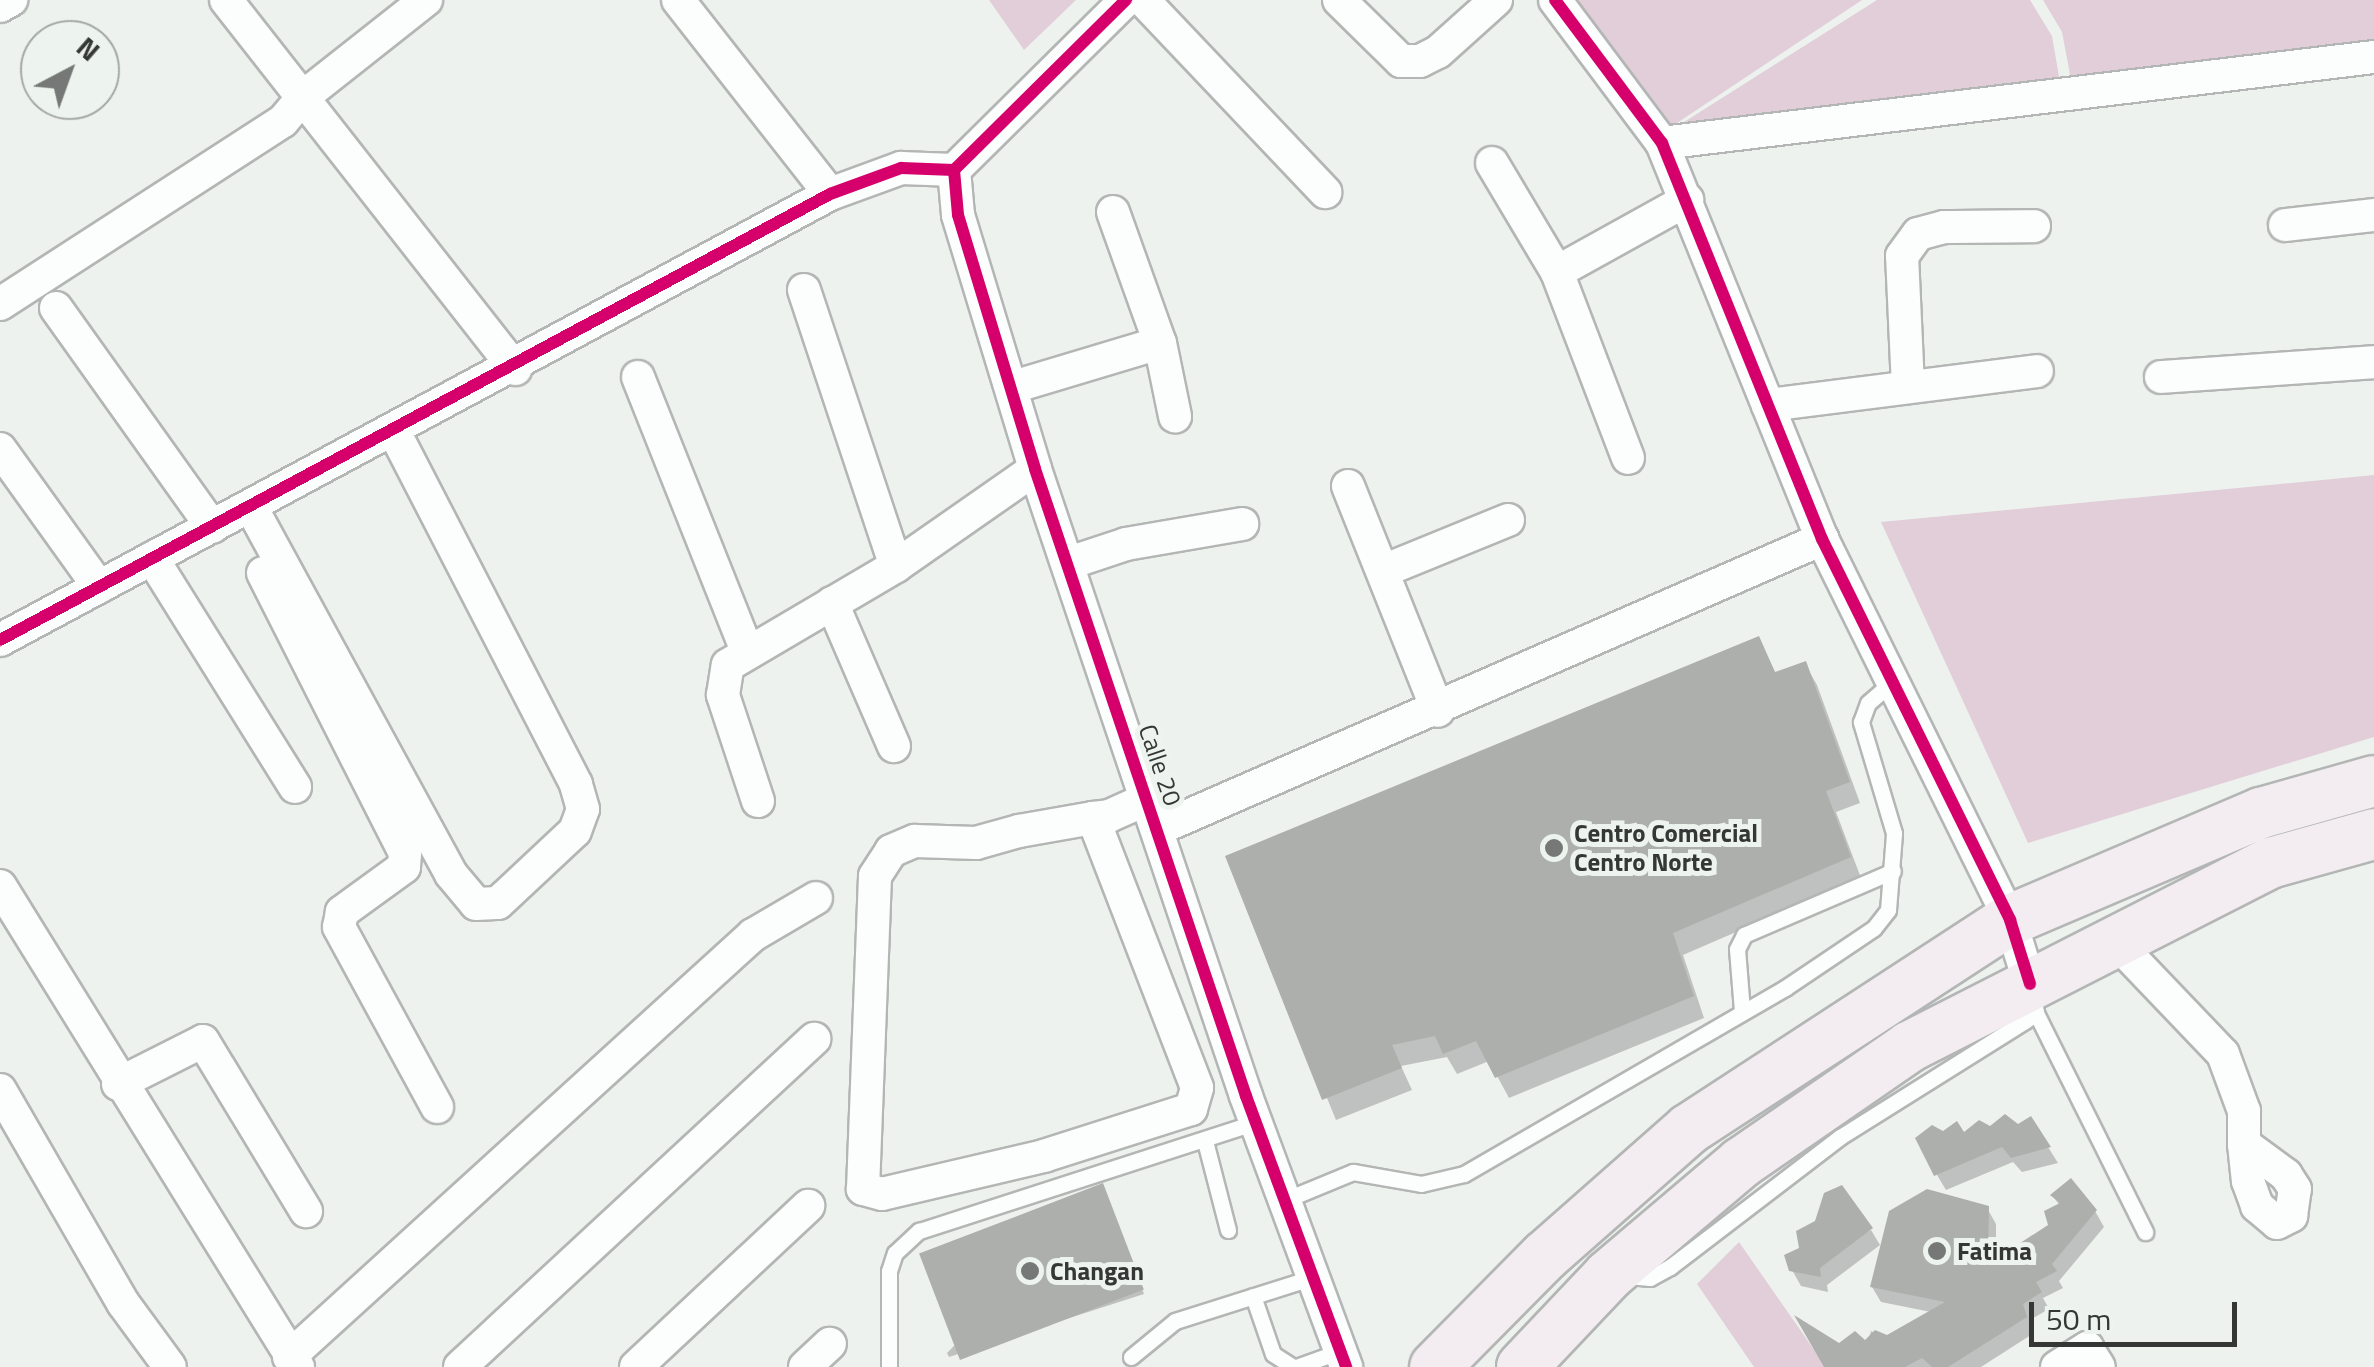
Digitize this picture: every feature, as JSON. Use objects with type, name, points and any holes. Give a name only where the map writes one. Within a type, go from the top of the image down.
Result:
[{"type":"main road","points":[[1435,1367],[1546,1256],[1689,1128],[2010,920],[2261,814],[2374,780]]},
{"type":"main road","points":[[1522,1367],[1609,1274],[1741,1162],[1909,1047],[2033,998],[2114,940],[2270,862],[2374,834]]},
{"type":"street","points":[[0,6],[11,0]]},
{"type":"street","points":[[226,0],[515,368]]},
{"type":"street","points":[[0,304],[283,121],[302,96],[426,0]]},
{"type":"street","points":[[678,0],[830,194]]},
{"type":"street","points":[[0,640],[515,368],[830,194],[902,168],[954,170],[1126,0]]},
{"type":"street","points":[[1142,0],[1325,192]]},
{"type":"street","points":[[1339,0],[1401,60],[1420,61],[1438,52],[1496,0]]},
{"type":"street","points":[[1555,0],[1662,143],[1822,539],[2010,920],[2033,998]]},
{"type":"street","points":[[1662,143],[2374,58]]},
{"type":"street","points":[[1492,164],[1558,272],[1628,458]]},
{"type":"street","name":"Calle 20","points":[[954,170],[958,215],[1035,469],[1256,1122],[1344,1359]]},
{"type":"street","points":[[1558,272],[1686,200]]},
{"type":"street","points":[[1113,212],[1160,343],[1174,416]]},
{"type":"street","points":[[2285,224],[2374,215]]},
{"type":"street","points":[[1908,387],[1902,256],[1918,234],[1944,227],[2034,226]]},
{"type":"street","points":[[804,290],[896,566]]},
{"type":"street","points":[[56,308],[232,516],[451,874],[476,904],[498,904],[575,831],[583,809],[576,784],[394,432]]},
{"type":"street","points":[[1013,387],[1160,343]]},
{"type":"street","points":[[2161,377],[2374,362]]},
{"type":"street","points":[[1768,404],[2037,371]]},
{"type":"street","points":[[638,377],[747,651]]},
{"type":"street","points":[[0,449],[100,587]]},
{"type":"street","points":[[758,801],[723,695],[728,665],[896,566],[1035,469]]},
{"type":"street","points":[[1348,486],[1438,711]]},
{"type":"street","points":[[232,516],[405,853],[404,867],[342,912],[339,927],[437,1107]]},
{"type":"street","points":[[1383,572],[1508,520]]},
{"type":"street","points":[[1069,563],[1126,544],[1242,524]]},
{"type":"street","points":[[1093,818],[1197,1088],[1191,1110],[1044,1156],[882,1194],[863,1189],[874,876],[891,851],[916,841],[976,842],[1093,818],[1153,814],[1438,711],[1822,539]]},
{"type":"street","points":[[152,558],[294,788]]},
{"type":"street","points":[[832,603],[894,746]]},
{"type":"street","points":[[0,886],[118,1084],[294,1362],[730,955],[816,898]]},
{"type":"street","points":[[2114,940],[2223,1054],[2237,1083],[2244,1144]]},
{"type":"street","points":[[460,1367],[814,1039]]},
{"type":"street","points":[[118,1084],[202,1040],[306,1211]]},
{"type":"street","points":[[0,1090],[123,1303],[170,1367]]},
{"type":"street","points":[[636,1367],[808,1206]]},
{"type":"street","points":[[806,1367],[830,1344]]},
{"type":"street","points":[[2058,1367],[2087,1348],[2099,1367]]},
{"type":"lane","points":[[1285,1200],[1353,1172],[1421,1184],[1464,1174],[1742,1011],[1874,928],[1888,910],[1894,833],[1861,722],[1868,703],[1892,682]]},
{"type":"lane","points":[[1742,1011],[1736,949],[1744,935],[1893,872]]},
{"type":"lane","points":[[2033,998],[2145,1232]]},
{"type":"lane","points":[[889,1367],[890,1271],[895,1253],[919,1231],[1256,1122]]},
{"type":"lane","points":[[1204,1141],[1228,1230]]},
{"type":"lane","points":[[1131,1357],[1163,1326],[1314,1277]]},
{"type":"lane","points":[[1253,1296],[1272,1354],[1295,1367],[1344,1359]]},
{"type":"shaded area","points":[[989,0],[1076,0],[1024,50]]},
{"type":"shaded area","points":[[1565,0],[1862,0],[1662,133]]},
{"type":"shaded area","points":[[1877,0],[2030,0],[2052,36],[2061,88],[1662,136]]},
{"type":"shaded area","points":[[2043,0],[2374,0],[2374,50],[2072,85],[2062,32]]},
{"type":"shaded area","points":[[2374,475],[2374,737],[2028,843],[1881,522]]},
{"type":"shaded area","points":[[1739,1242],[1826,1367],[1754,1367],[1697,1284]]},
{"type":"building","points":[[1759,636],[1775,672],[1806,661],[1850,782],[1826,791],[1851,857],[1673,933],[1694,996],[1495,1078],[1476,1041],[1443,1054],[1435,1036],[1392,1045],[1402,1068],[1322,1100],[1225,856]]},
{"type":"building","points":[[2005,1114],[2018,1124],[2031,1116],[2051,1147],[2011,1158],[2002,1147],[1934,1176],[1915,1138],[1932,1125],[1943,1131],[1957,1121],[1964,1132],[1979,1120],[1990,1126]]},
{"type":"building","points":[[2071,1178],[2097,1210],[2052,1264],[2057,1271],[2036,1282],[2042,1292],[2023,1304],[2027,1317],[1948,1367],[1932,1367],[1922,1358],[1905,1367],[1824,1367],[1794,1315],[1839,1343],[1855,1331],[1865,1340],[1875,1330],[1887,1335],[1945,1302],[1870,1287],[1889,1211],[1927,1189],[1989,1206],[1988,1264],[2048,1225],[2044,1211],[2060,1203],[2050,1195]]},
{"type":"building","name":"Changan","points":[[1103,1183],[1144,1289],[960,1360],[919,1254]]},
{"type":"building","points":[[1842,1185],[1873,1228],[1820,1268],[1821,1277],[1789,1271],[1784,1255],[1799,1248],[1796,1231],[1815,1221],[1824,1193]]},
{"type":"cycle path","points":[[0,640],[830,194],[901,168],[954,170],[1126,0]]},
{"type":"cycle path","points":[[1555,0],[1662,143],[1822,539],[2010,920],[2030,984]]},
{"type":"cycle path","points":[[954,170],[958,215],[1035,469],[1246,1096],[1346,1367]]},
{"type":"place","name":"Centro Comercial Centro Norte","points":[[1554,848]]},
{"type":"place","name":"Fatima","points":[[1937,1251]]},
{"type":"place","name":"Changan","points":[[1030,1271]]}]
